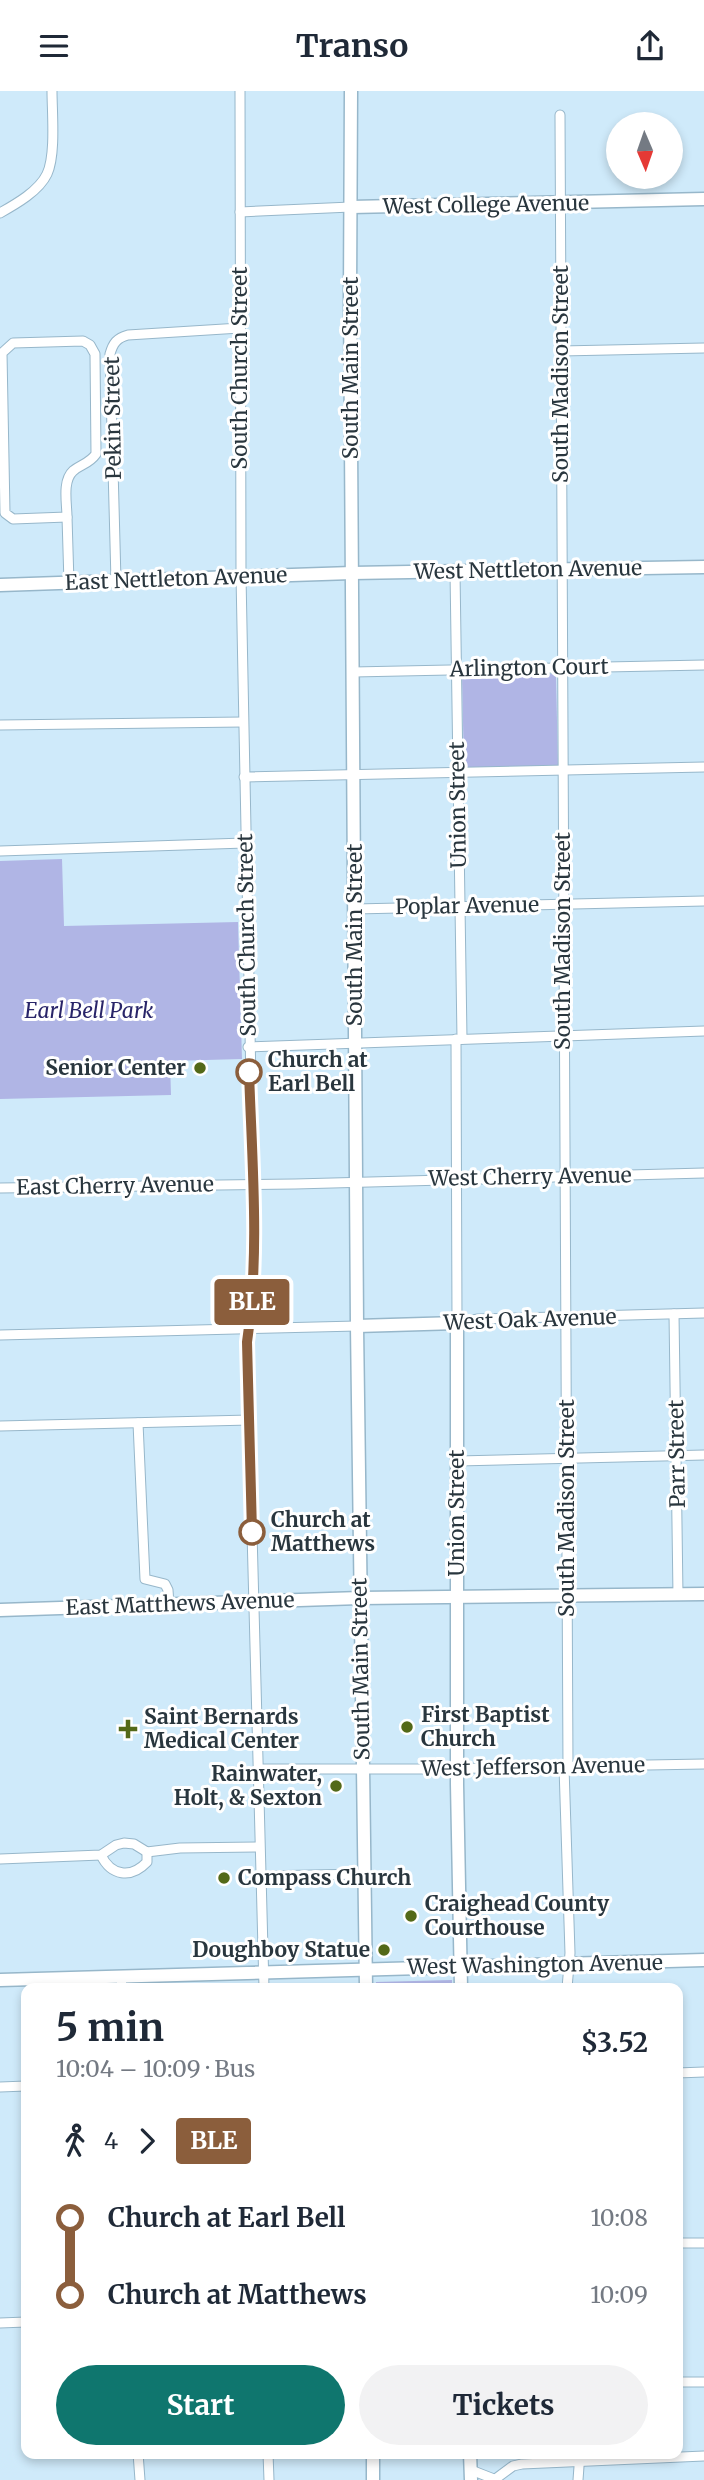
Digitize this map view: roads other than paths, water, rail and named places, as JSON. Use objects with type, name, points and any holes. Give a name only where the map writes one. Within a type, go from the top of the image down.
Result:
[{"type":"main road","name":"South Main Street","points":[[351,91],[357,1326],[366,1983]]},
{"type":"main road","name":"West College Avenue","points":[[351,207],[704,199]]},
{"type":"main road","name":"West Nettleton Avenue","points":[[352,573],[704,567]]},
{"type":"main road","name":"East Nettleton Avenue","points":[[0,585],[352,573]]},
{"type":"main road","name":"West Oak Avenue","points":[[357,1326],[457,1323]]},
{"type":"main road","name":"Union Street","points":[[457,1323],[457,1769],[461,1983]]},
{"type":"main road","name":"East Matthews Avenue","points":[[0,1610],[360,1598],[704,1594]]},
{"type":"main road","name":"West Washington Avenue","points":[[0,1980],[121,1982],[366,1969],[704,1960]]},
{"type":"main road","points":[[373,2459],[373,2480]]},
{"type":"street","points":[[0,213],[31,191],[47,173],[51,151],[52,91]]},
{"type":"street","name":"South Church Street","points":[[240,91],[241,576],[248,1047],[253,1184],[253,1269],[247,1342],[264,1983]]},
{"type":"street","name":"South Madison Street","points":[[560,115],[568,1587],[567,1983]]},
{"type":"street","points":[[240,212],[351,207]]},
{"type":"street","name":"Pekin Street","points":[[116,581],[110,354],[112,346],[128,335],[240,328]]},
{"type":"street","points":[[68,517],[13,519],[5,513],[0,359],[5,348],[13,343],[83,341],[90,345],[95,354],[97,451],[88,465],[75,470],[66,485],[68,517],[69,583]]},
{"type":"street","points":[[561,351],[704,348]]},
{"type":"street","name":"Union Street","points":[[455,572],[460,906],[457,1323]]},
{"type":"street","name":"Arlington Court","points":[[353,672],[704,665]]},
{"type":"street","points":[[0,725],[243,722]]},
{"type":"street","points":[[244,777],[704,767]]},
{"type":"street","points":[[0,851],[245,843]]},
{"type":"street","name":"Poplar Avenue","points":[[355,909],[704,901]]},
{"type":"street","points":[[248,1047],[704,1031]]},
{"type":"street","name":"West Cherry Avenue","points":[[357,1181],[704,1173]]},
{"type":"street","name":"East Cherry Avenue","points":[[0,1188],[357,1181]]},
{"type":"street","name":"West Oak Avenue","points":[[457,1323],[478,1319],[704,1313]]},
{"type":"street","name":"Parr Street","points":[[674,1314],[678,1595]]},
{"type":"street","points":[[0,1335],[357,1326]]},
{"type":"street","points":[[0,1426],[250,1420]]},
{"type":"street","points":[[138,1423],[145,1579],[165,1584],[169,1604]]},
{"type":"street","points":[[458,1461],[704,1455]]},
{"type":"street","name":"West Jefferson Avenue","points":[[258,1769],[457,1769],[704,1764]]},
{"type":"street","points":[[0,1859],[101,1855],[124,1843],[134,1844],[147,1852],[259,1847]]},
{"type":"street","points":[[101,1855],[111,1869],[127,1875],[139,1870],[147,1862],[147,1852]]},
{"type":"street","points":[[260,1876],[364,1874]]},
{"type":"street","points":[[683,2073],[704,2072]]},
{"type":"street","points":[[0,2087],[21,2086]]},
{"type":"street","points":[[683,2243],[704,2243]]},
{"type":"street","points":[[0,2323],[21,2322]]},
{"type":"street","points":[[683,2382],[704,2382]]},
{"type":"street","points":[[683,2456],[704,2456]]},
{"type":"street","points":[[138,2459],[139,2480]]},
{"type":"street","points":[[268,2459],[269,2480]]},
{"type":"street","points":[[471,2475],[494,2480],[513,2466],[564,2459]]},
{"type":"street","points":[[579,2459],[579,2480]]},
{"type":"place","name":"Senior Center","points":[[200,1068]]},
{"type":"place","name":"Church at Earl Bell","points":[[249,1072]]},
{"type":"place","name":"Church at Matthews","points":[[252,1532]]},
{"type":"place","name":"First Baptist Church","points":[[407,1727]]},
{"type":"place","name":"Saint Bernards Medical Center","points":[[128,1729]]},
{"type":"place","name":"Rainwater, Holt, & Sexton","points":[[336,1786]]},
{"type":"place","name":"Compass Church","points":[[224,1878]]},
{"type":"place","name":"Craighead County Courthouse","points":[[411,1916]]},
{"type":"place","name":"Doughboy Statue","points":[[384,1950]]},
{"type":"park label","name":"Earl Bell Park","points":[[89,1011]]}]
